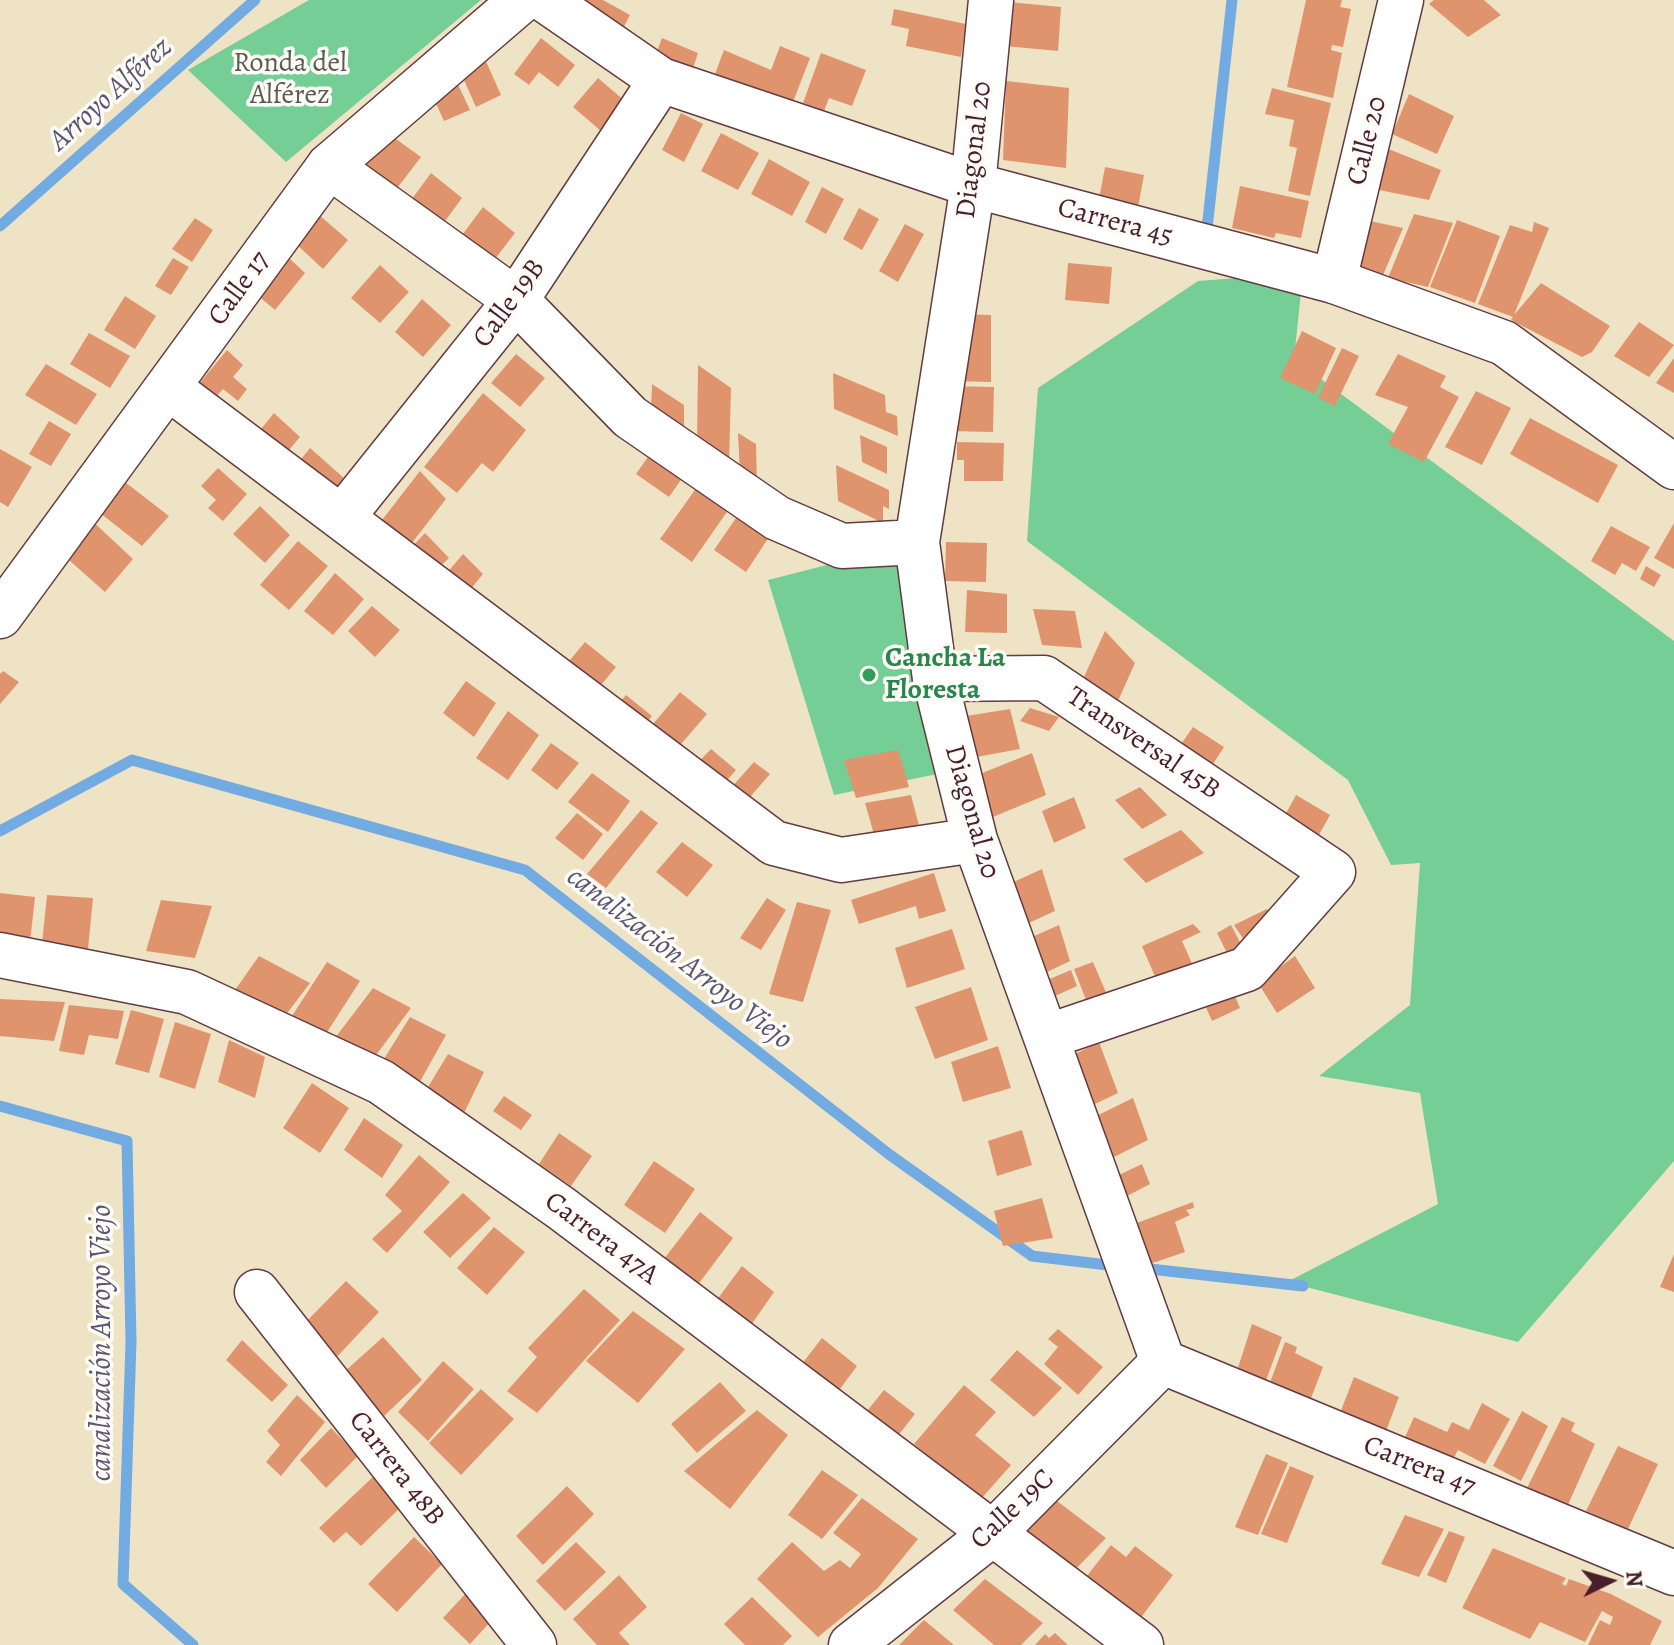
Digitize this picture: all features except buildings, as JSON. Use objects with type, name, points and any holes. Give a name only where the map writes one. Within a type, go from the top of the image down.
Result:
[{"type":"street","name":"Calle 17","points":[[0,616],[329,166],[522,0]]},
{"type":"street","name":"Carrera 45","points":[[545,0],[661,80],[973,185],[1334,281],[1504,343],[1674,467]]},
{"type":"street","name":"Diagonal 20","points":[[991,0],[973,185],[917,542],[935,679],[975,840],[1163,1362]]},
{"type":"street","name":"Calle 20","points":[[1334,281],[1401,0]]},
{"type":"street","name":"Calle 19B","points":[[343,516],[516,300],[661,80]]},
{"type":"street","points":[[329,166],[516,300],[630,417],[777,518],[842,546],[917,542]]},
{"type":"street","points":[[169,388],[774,843],[841,860],[975,840]]},
{"type":"street","name":"Transversal 45B","points":[[935,679],[1044,678],[1333,872],[1247,969],[1046,1037]]},
{"type":"street","name":"Carrera 47A","points":[[0,955],[187,992],[381,1082],[561,1208],[1141,1645]]},
{"type":"street","name":"Carrera 48B","points":[[257,1292],[534,1645]]},
{"type":"street","name":"Calle 19C","points":[[851,1645],[992,1534],[1163,1362]]},
{"type":"street","name":"Carrera 47","points":[[1163,1362],[1674,1573]]},
{"type":"green space","name":"Ronda del Alférez","points":[[309,0],[481,0],[286,162],[188,70]]},
{"type":"green space","points":[[1303,273],[1294,359],[1674,641],[1674,1161],[1518,1342],[1287,1282],[1438,1204],[1420,1093],[1319,1076],[1410,1005],[1420,863],[1391,865],[1348,780],[1027,541],[1038,388],[1198,281]]},
{"type":"green space","name":"Cancha La Floresta","points":[[917,542],[957,770],[834,795],[768,580]]},
{"type":"waterway","name":"Arroyo Alférez","points":[[0,226],[255,0]]},
{"type":"waterway","points":[[1206,238],[1232,0]]},
{"type":"waterway","name":"canalización Arroyo Viejo","points":[[0,831],[132,760],[525,870],[890,1155],[1032,1256],[1116,1266]]},
{"type":"waterway","name":"canalización Arroyo Viejo","points":[[0,1106],[127,1141],[131,1342],[123,1584],[193,1645]]},
{"type":"waterway","name":"canalización Arroyo Viejo","points":[[1141,1268],[1303,1286]]},
{"type":"place","name":"Cancha La Floresta","points":[[869,675]]}]
